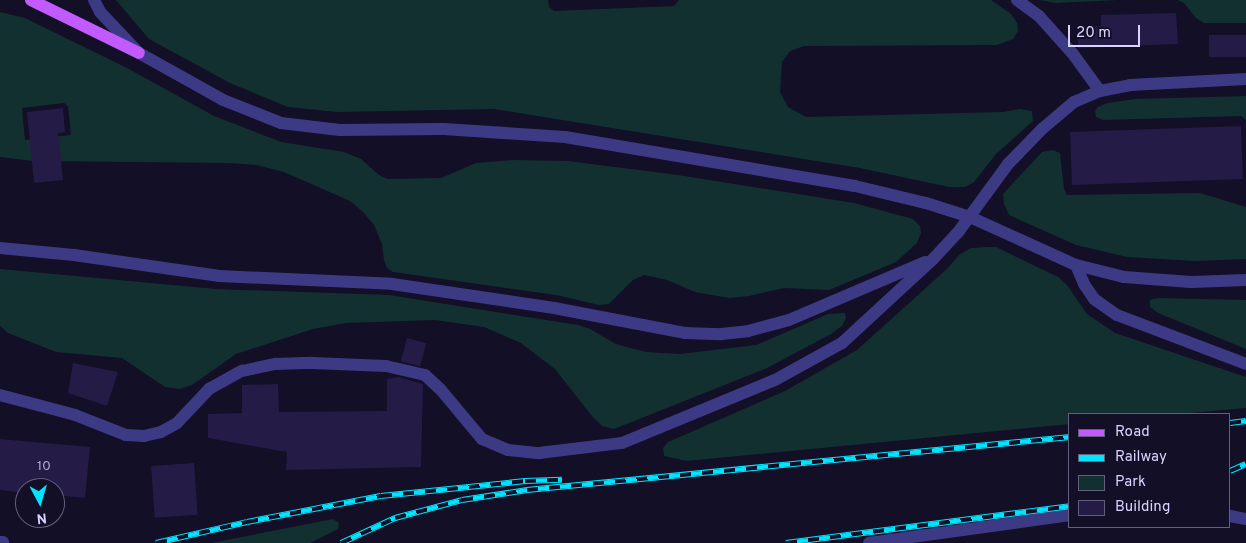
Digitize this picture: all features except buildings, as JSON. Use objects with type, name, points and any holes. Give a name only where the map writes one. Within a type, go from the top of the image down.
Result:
[{"type":"main road","points":[[31,0],[139,53]]},
{"type":"street","points":[[94,0],[100,12],[139,53],[223,100],[281,124],[340,130],[394,128],[461,130],[565,137],[855,186],[926,203],[970,217],[1076,265],[1124,277],[1191,282],[1246,280]]},
{"type":"street","points":[[1017,0],[1039,16],[1050,28],[1073,54],[1100,91]]},
{"type":"street","points":[[0,395],[76,415],[126,435],[144,436],[162,432],[177,423],[209,389],[242,371],[276,364],[312,363],[386,366],[425,375],[442,390],[482,439],[508,450],[539,453],[622,443],[775,380],[842,343],[934,258],[970,217],[1008,164],[1042,129],[1074,102],[1100,91],[1130,84],[1246,79]]},
{"type":"street","points":[[0,248],[74,255],[219,276],[392,284],[554,308],[685,333],[721,334],[748,330],[789,320],[934,258]]},
{"type":"street","points":[[1076,265],[1084,284],[1094,299],[1117,315],[1246,364]]},
{"type":"street","points":[[869,543],[1068,516]]},
{"type":"street","points":[[1231,516],[1246,519]]},
{"type":"green space","points":[[116,0],[548,0],[549,7],[554,11],[674,6],[679,0],[991,0],[1011,14],[1017,23],[1018,31],[1013,39],[997,45],[804,46],[790,51],[782,62],[780,92],[788,107],[806,117],[1003,112],[1019,109],[1032,111],[1033,121],[996,154],[974,182],[965,187],[949,187],[860,168],[494,109],[337,112],[288,107],[230,83],[149,39]]},
{"type":"green space","points":[[1040,0],[1119,0],[1055,3]]},
{"type":"green space","points":[[1178,0],[1246,0],[1246,23],[1204,23],[1196,18],[1184,3]]},
{"type":"green space","points":[[0,12],[25,18],[127,68],[214,116],[281,142],[344,152],[361,159],[379,175],[388,179],[441,178],[476,163],[513,160],[568,161],[678,175],[854,203],[913,219],[920,226],[921,233],[917,243],[896,262],[829,290],[784,288],[749,296],[729,298],[695,292],[667,280],[644,275],[633,280],[609,304],[599,305],[556,295],[393,272],[387,268],[382,244],[374,225],[350,201],[284,172],[256,165],[229,163],[33,161],[0,157]],"holes":[[[64,103],[68,106],[71,135],[25,140],[22,108]]]},
{"type":"green space","points":[[1246,96],[1246,120],[1241,116],[1103,120],[1096,117],[1095,111],[1098,107],[1108,103],[1135,99]]},
{"type":"green space","points":[[1053,150],[1060,153],[1064,189],[1067,195],[1200,193],[1246,207],[1246,259],[1195,261],[1127,257],[1076,245],[1009,215],[1004,204],[1003,194],[1042,152]]},
{"type":"green space","points":[[996,247],[1058,277],[1067,285],[1087,314],[1115,333],[1246,377],[1246,408],[1189,413],[1068,413],[1068,424],[687,461],[664,456],[663,448],[668,442],[785,391],[857,350],[948,268],[959,255],[971,248]]},
{"type":"green space","points":[[0,269],[216,289],[389,295],[578,325],[590,329],[616,344],[646,352],[680,354],[756,345],[828,314],[845,313],[846,318],[842,326],[831,334],[767,368],[614,429],[602,426],[555,369],[521,343],[484,327],[435,320],[346,323],[313,329],[236,354],[192,385],[180,389],[165,387],[122,358],[56,352],[8,333],[0,326]]},
{"type":"green space","points":[[1158,298],[1246,300],[1246,349],[1158,313],[1150,307],[1150,300]]},
{"type":"green space","points":[[333,519],[339,523],[338,529],[310,543],[211,543]]},
{"type":"railway","points":[[1231,423],[1246,421]]},
{"type":"railway","points":[[341,543],[395,518],[462,500],[527,490],[1068,437]]},
{"type":"railway","points":[[1231,471],[1246,464]]},
{"type":"railway","points":[[156,543],[247,522],[381,496],[525,481],[562,480]]},
{"type":"railway","points":[[786,543],[1068,506]]}]
